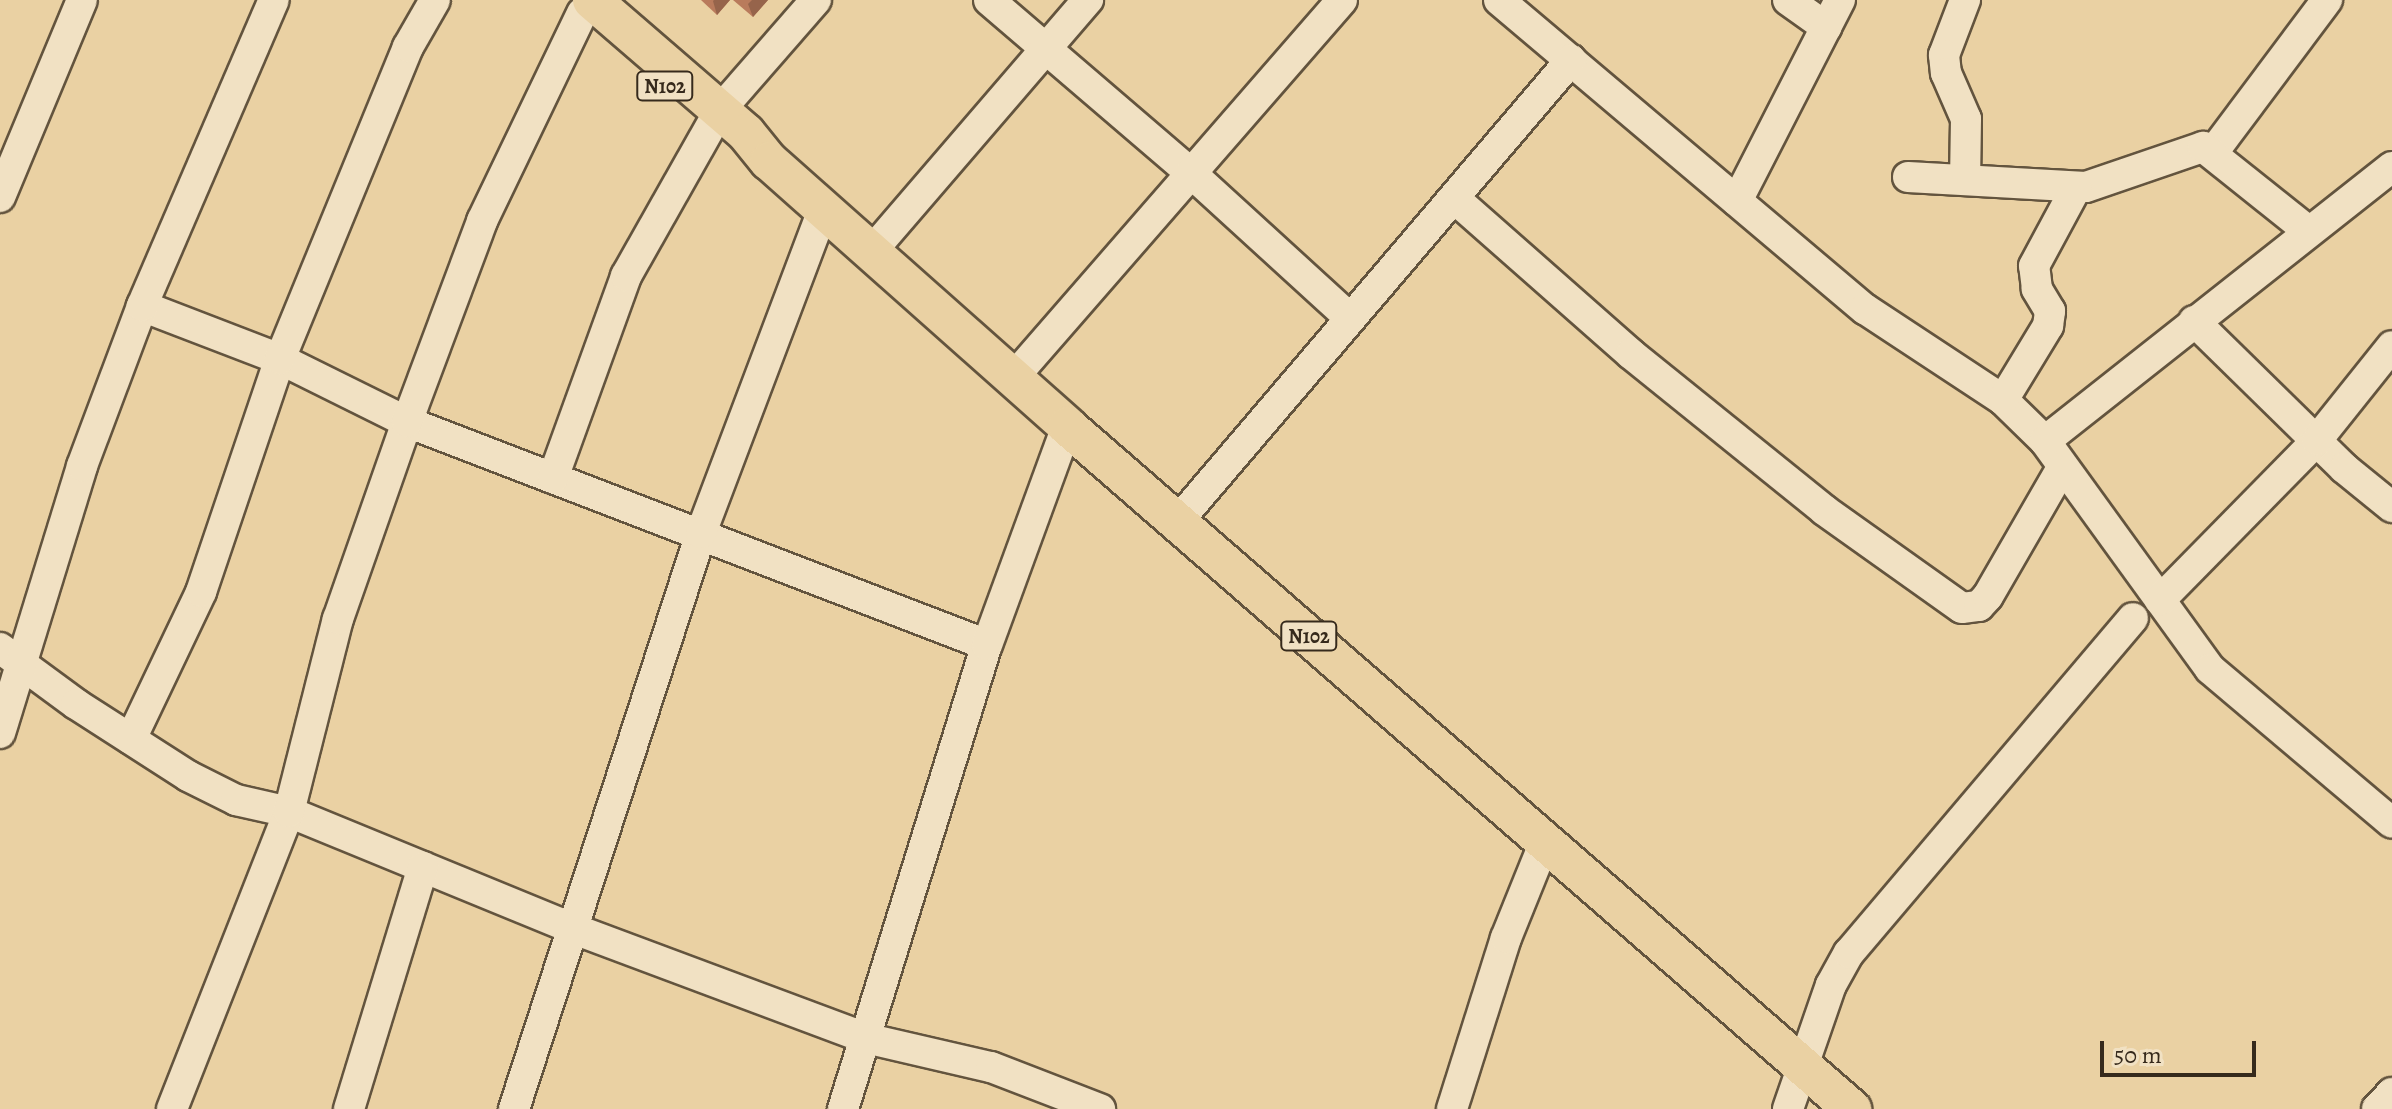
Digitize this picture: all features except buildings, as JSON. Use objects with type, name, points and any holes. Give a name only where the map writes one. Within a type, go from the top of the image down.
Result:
[{"type":"main road","name":"N102","points":[[581,4],[715,118],[735,146],[769,161],[824,208],[1067,426],[1852,1109]]},
{"type":"street","points":[[0,197],[82,0]]},
{"type":"street","points":[[0,733],[23,667],[82,466],[142,306],[274,0]]},
{"type":"street","points":[[131,739],[201,592],[280,359],[408,47],[435,0]]},
{"type":"street","points":[[553,478],[626,276],[715,118],[816,0]]},
{"type":"street","points":[[989,0],[1191,173],[1350,318]]},
{"type":"street","points":[[871,252],[1088,0]]},
{"type":"street","points":[[1013,378],[1342,0]]},
{"type":"street","points":[[1499,0],[1865,309],[2003,400],[2045,441],[2210,669],[2241,699],[2392,823]]},
{"type":"street","points":[[1788,0],[1826,27]]},
{"type":"street","points":[[1737,201],[1840,0]]},
{"type":"street","points":[[1965,0],[1944,55],[1946,73],[1966,119],[1965,180]]},
{"type":"street","points":[[2214,151],[2327,0]]},
{"type":"street","points":[[172,1109],[289,812],[338,619],[407,422],[482,221],[581,4]]},
{"type":"street","points":[[1178,521],[1571,60]]},
{"type":"street","points":[[1908,177],[2076,188],[2186,149],[2214,151],[2307,230]]},
{"type":"street","points":[[2045,441],[2307,230],[2392,167]]},
{"type":"street","points":[[2003,400],[2048,326],[2050,311],[2037,289],[2034,266],[2076,188]]},
{"type":"street","points":[[1454,198],[1631,354],[1824,510],[1962,608],[1979,606],[1988,596],[2062,468]]},
{"type":"street","points":[[514,1109],[701,533],[824,208]]},
{"type":"street","points":[[142,306],[280,359],[407,422],[987,645]]},
{"type":"street","points":[[2194,321],[2317,440],[2392,507]]},
{"type":"street","points":[[2160,600],[2317,440],[2392,346]]},
{"type":"street","points":[[843,1109],[987,645],[1067,426]]},
{"type":"street","points":[[1788,1109],[1806,1068],[1831,985],[1849,953],[2133,618]]},
{"type":"street","points":[[0,648],[23,667],[131,739],[236,800],[289,812],[574,929],[865,1038],[991,1067],[1100,1109]]},
{"type":"street","points":[[1452,1109],[1506,938],[1544,844]]},
{"type":"street","points":[[349,1109],[423,867]]},
{"type":"street","points":[[2377,1109],[2392,1093]]}]
